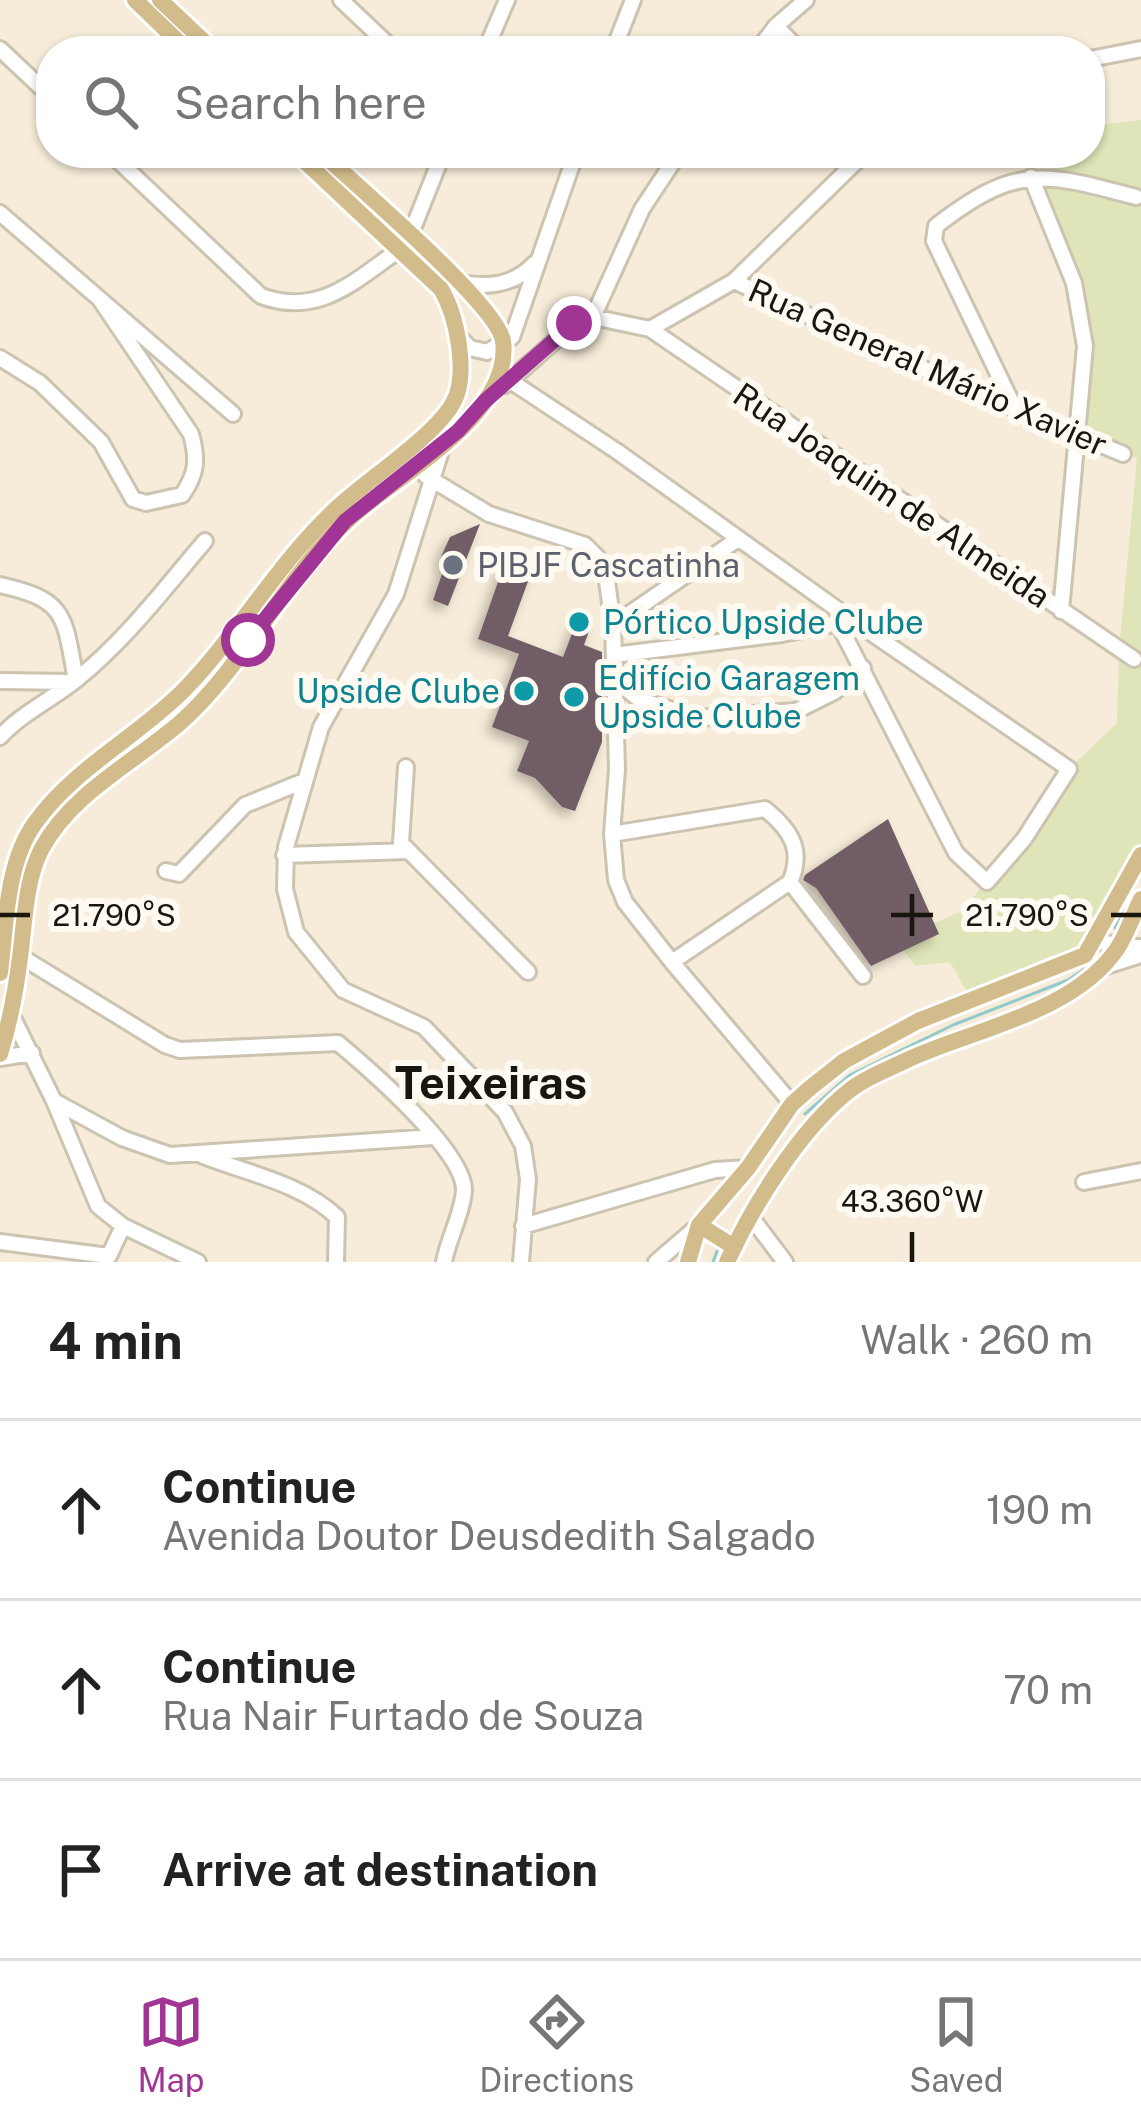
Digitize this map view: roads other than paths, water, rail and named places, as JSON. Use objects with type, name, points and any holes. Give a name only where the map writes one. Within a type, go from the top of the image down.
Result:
[{"type":"main road","points":[[135,0],[169,36]]},
{"type":"main road","points":[[160,0],[198,36]]},
{"type":"main road","points":[[0,1056],[12,1016],[32,874],[52,832],[204,699],[269,610],[345,521],[423,473],[443,444],[506,377],[498,325],[461,283],[314,168]]},
{"type":"main road","points":[[0,973],[4,906],[20,852],[37,820],[184,689],[304,541],[449,410],[459,383],[454,315],[389,217],[338,168]]},
{"type":"main road","points":[[423,473],[417,452],[446,425],[461,400],[463,356],[458,342]]},
{"type":"main road","points":[[688,1262],[699,1225],[748,1168],[793,1104],[844,1061],[918,1022],[1089,949],[1141,855]]},
{"type":"main road","points":[[699,1225],[731,1255],[802,1142],[853,1087],[931,1049],[1055,1003],[1117,949],[1141,899]]},
{"type":"main road","points":[[793,1104],[799,1110],[802,1142]]},
{"type":"main road","points":[[748,1168],[746,1195],[751,1217]]},
{"type":"street","points":[[341,0],[379,36]]},
{"type":"street","points":[[491,36],[507,0]]},
{"type":"street","points":[[619,36],[633,0]]},
{"type":"street","points":[[768,36],[806,0]]},
{"type":"street","points":[[776,26],[786,36]]},
{"type":"street","points":[[0,49],[36,83]]},
{"type":"street","points":[[1105,56],[1141,49]]},
{"type":"street","points":[[126,168],[261,296],[285,304],[316,302],[405,243],[437,168]]},
{"type":"street","points":[[458,342],[478,351],[504,345],[512,337],[571,168]]},
{"type":"street","points":[[593,317],[642,209],[669,168]]},
{"type":"street","points":[[839,618],[956,854],[986,882],[1024,839],[1069,769],[839,618],[738,539],[506,377],[574,323],[593,317],[650,329],[734,281],[850,168]]},
{"type":"street","points":[[1015,408],[934,241],[936,226],[998,185],[1031,177],[1065,178],[1136,197]]},
{"type":"street","points":[[1031,177],[1074,283],[1085,346],[1061,611]]},
{"type":"street","points":[[389,217],[405,216],[422,205]]},
{"type":"street","points":[[0,213],[233,414]]},
{"type":"street","points":[[461,283],[504,283],[523,275],[538,261]]},
{"type":"street","name":"Rua General Mário Xavier","points":[[734,281],[1123,454]]},
{"type":"street","points":[[0,358],[40,383],[101,442],[133,499],[146,503],[182,495],[194,478],[196,454],[191,434],[101,301]]},
{"type":"street","name":"Rua Joaquim de Almeida","points":[[650,329],[1135,659]]},
{"type":"street","points":[[520,1262],[528,1180],[523,1145],[505,1112],[424,1027],[343,990],[296,932],[285,889],[284,855],[321,727],[396,594],[423,473],[489,514],[585,545],[598,558],[606,574],[613,625],[616,880],[625,902],[672,962],[793,1104]]},
{"type":"street","points":[[613,625],[738,539]]},
{"type":"street","points":[[0,737],[125,636],[205,541]]},
{"type":"street","points":[[0,585],[28,591],[55,605],[66,627],[75,681]]},
{"type":"street","points":[[614,655],[782,634],[839,618]]},
{"type":"street","points":[[614,679],[640,700],[698,718],[796,711],[834,692],[863,668]]},
{"type":"street","points":[[0,681],[75,681]]},
{"type":"street","points":[[406,767],[401,843],[528,973]]},
{"type":"street","points":[[166,871],[179,874],[244,805],[304,781]]},
{"type":"street","points":[[612,834],[765,809],[797,848],[798,864],[790,882],[672,962]]},
{"type":"street","points":[[284,855],[410,851]]},
{"type":"street","points":[[790,882],[863,976]]},
{"type":"street","points":[[1107,943],[1141,951],[1100,968],[1093,967],[1089,949],[1107,943]]},
{"type":"street","points":[[20,956],[180,1050],[338,1043],[374,1074],[458,1165],[464,1191],[444,1262]]},
{"type":"street","points":[[12,1016],[98,1206],[123,1226],[198,1262]]},
{"type":"street","points":[[0,1056],[32,1054]]},
{"type":"street","points":[[54,1101],[122,1138],[170,1155],[433,1137]]},
{"type":"street","points":[[200,1155],[325,1205],[337,1217],[336,1262]]},
{"type":"street","points":[[523,1226],[715,1170],[748,1168]]},
{"type":"street","points":[[1084,1182],[1141,1171]]},
{"type":"street","points":[[751,1217],[785,1262]]},
{"type":"street","points":[[656,1262],[699,1225]]},
{"type":"street","points":[[0,1242],[109,1256],[123,1226]]},
{"type":"street","points":[[448,1242],[455,1262]]},
{"type":"waterway","points":[[1115,928],[1132,899]]},
{"type":"waterway","points":[[805,1114],[850,1075],[1083,970]]},
{"type":"waterway","points":[[713,1262],[717,1251]]},
{"type":"place","name":"PIBJF Cascatinha","points":[[453,565]]},
{"type":"place","name":"Pórtico Upside Clube","points":[[579,622]]},
{"type":"place","name":"Upside Clube","points":[[524,691]]},
{"type":"place","name":"Edifício Garagem Upside Clube","points":[[574,697]]},
{"type":"district","name":"Teixeiras","points":[[491,1082]]}]
